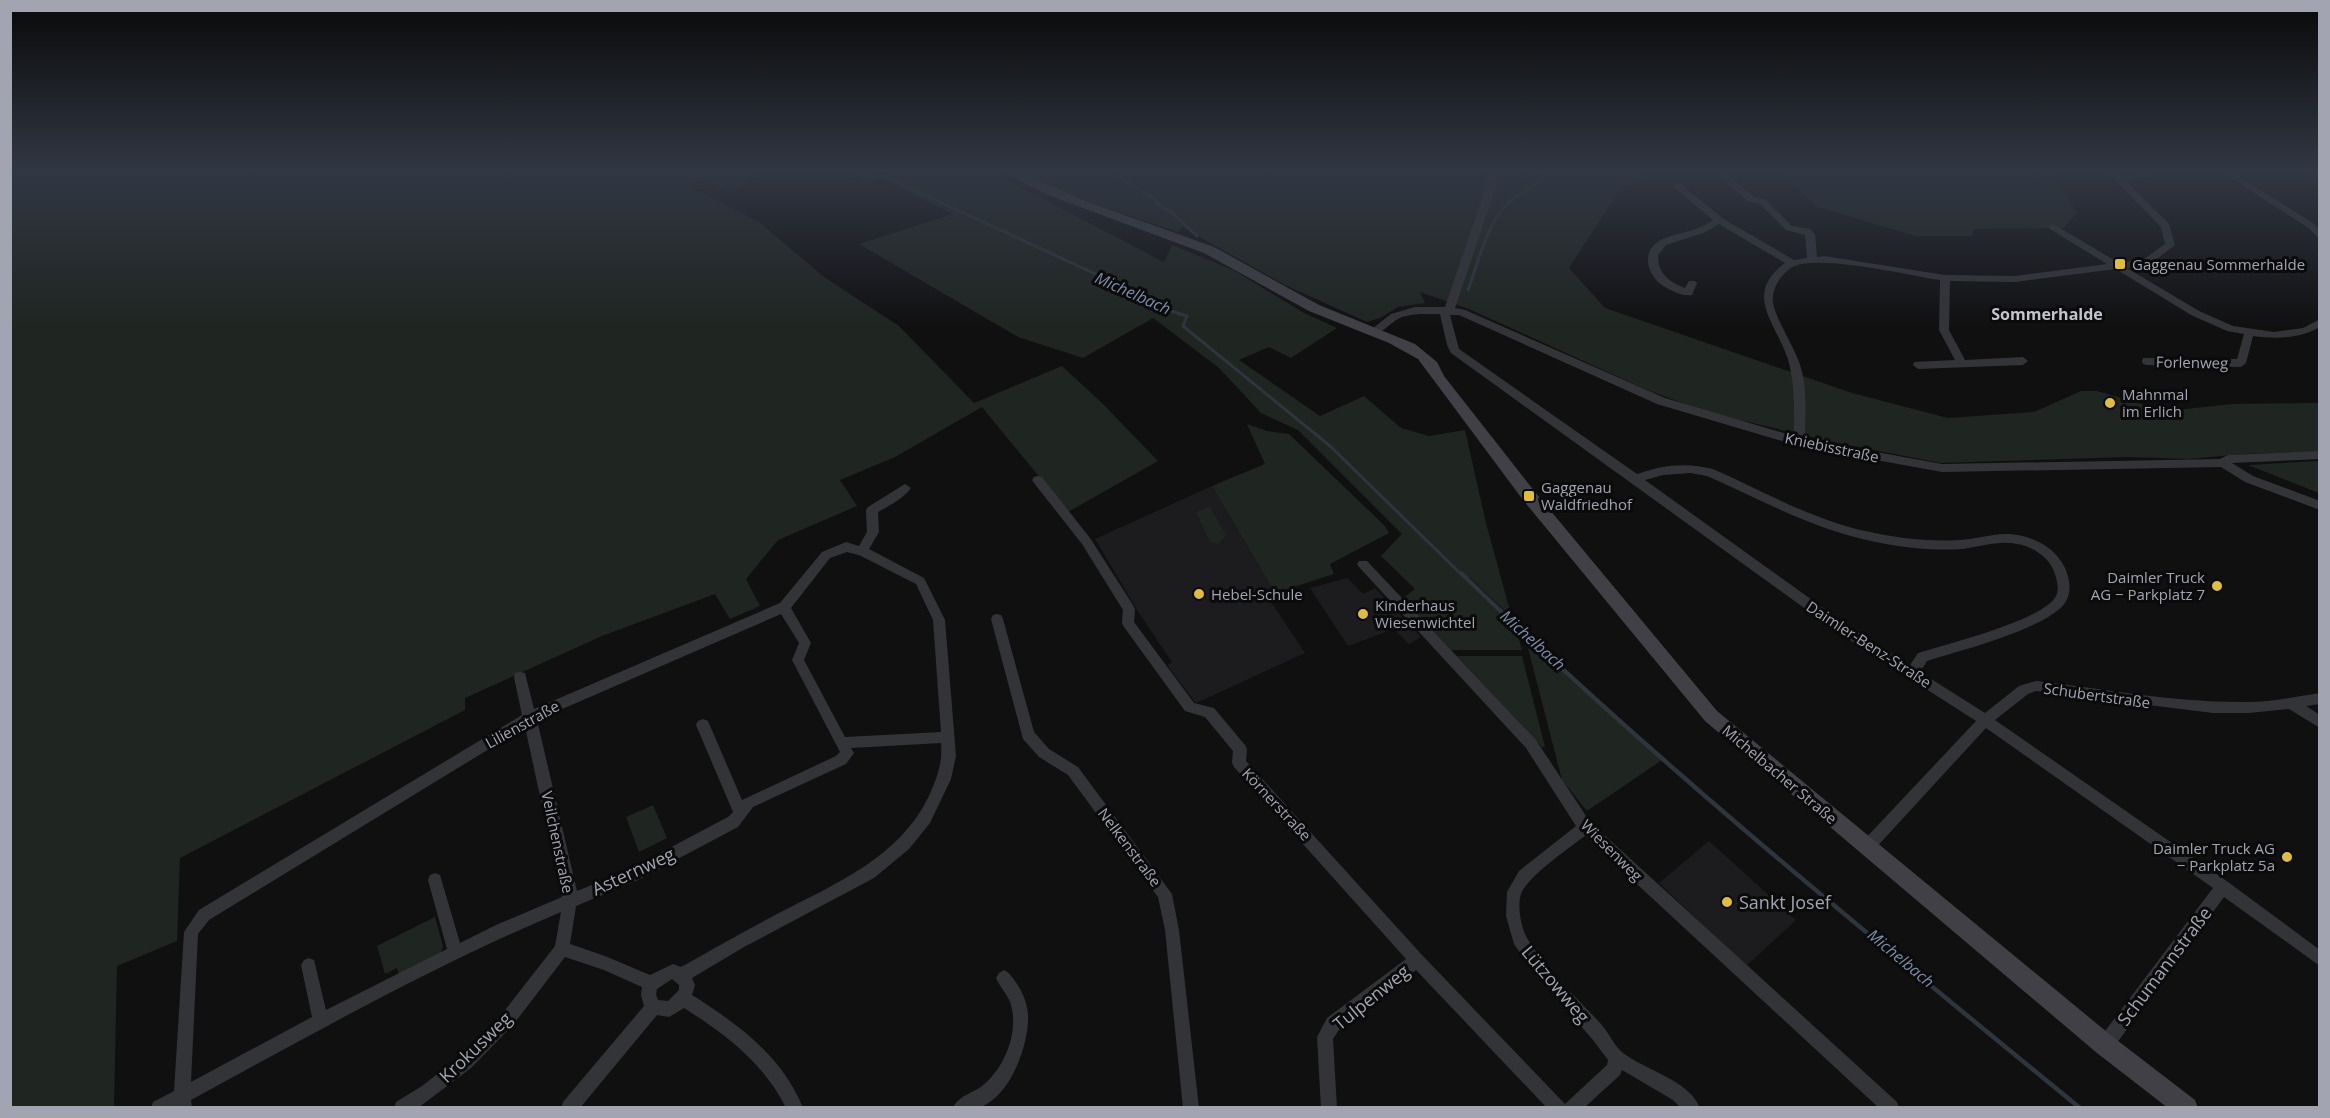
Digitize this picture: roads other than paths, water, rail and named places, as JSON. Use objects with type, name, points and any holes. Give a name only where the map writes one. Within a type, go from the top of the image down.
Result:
[{"type":"main road","name":"Michelbacher Straße","points":[[1135,223],[1195,244],[1233,262],[1313,308],[1377,334],[1437,377],[1529,496],[1712,716],[2105,1046],[2187,1107]]},
{"type":"street","points":[[1447,310],[1478,223]]},
{"type":"street","points":[[1692,283],[1688,293],[1665,282],[1654,268],[1652,258],[1655,251],[1665,242],[1701,231],[1714,223]]},
{"type":"street","points":[[1724,223],[1792,263]]},
{"type":"street","points":[[1784,223],[1789,228],[1807,231],[1810,234],[1812,260]]},
{"type":"street","points":[[1799,442],[1800,397],[1795,364],[1768,302],[1771,284],[1781,271],[1792,263],[1812,260],[1847,261],[1946,278],[2014,279],[2147,262],[2170,245],[2163,223]]},
{"type":"street","points":[[2307,223],[2319,236]]},
{"type":"street","points":[[2053,227],[2214,322],[2249,333],[2274,335],[2305,331],[2319,322]]},
{"type":"street","points":[[1946,278],[1944,330],[1962,364]]},
{"type":"street","name":"Kniebisstraße","points":[[1377,334],[1395,316],[1406,312],[1425,309],[1447,310],[1474,317],[1661,401],[1799,442],[1942,468],[2223,463],[2228,459],[2319,455]]},
{"type":"street","name":"Daimler-Benz-Straße","points":[[1447,310],[1455,351],[1840,627],[1986,720],[2223,887],[2319,959]]},
{"type":"street","name":"Forlenweg","points":[[2147,361],[2241,363],[2249,333]]},
{"type":"street","points":[[1918,365],[2023,362]]},
{"type":"street","points":[[2223,463],[2249,479],[2319,506]]},
{"type":"street","points":[[1636,479],[1664,470],[1692,468],[1709,472],[1810,519],[1855,533],[1914,544],[1980,543],[2002,537],[2021,539],[2043,549],[2053,559],[2062,576],[2064,587],[2054,606],[2027,621],[1923,657],[1913,672]]},
{"type":"street","name":"Körnerstraße","points":[[1038,480],[1054,504],[1086,541],[1128,609],[1128,623],[1190,707],[1209,712],[1240,749],[1239,763],[1417,960],[1559,1107]]},
{"type":"street","points":[[683,975],[739,942],[869,873],[904,844],[925,819],[944,779],[948,756],[939,620],[920,581],[862,551],[873,532],[872,510],[906,488]]},
{"type":"street","name":"Lilienstraße","points":[[183,1101],[191,932],[204,915],[530,717],[784,606],[826,555],[846,548],[862,551]]},
{"type":"street","name":"Wiesenweg","points":[[1363,564],[1531,744],[1585,827],[1891,1107]]},
{"type":"street","points":[[784,606],[805,642],[798,660],[843,743],[947,736]]},
{"type":"street","name":"Nelkenstraße","points":[[997,619],[1028,735],[1044,753],[1074,771],[1165,894],[1172,930],[1191,1107]]},
{"type":"street","name":"Veilchenstraße","points":[[520,677],[570,900],[562,950]]},
{"type":"street","name":"Schubertstraße","points":[[1867,847],[1986,720],[2024,690],[2036,686],[2199,707],[2244,709],[2293,705],[2319,699]]},
{"type":"street","points":[[2293,705],[2319,722]]},
{"type":"street","points":[[703,725],[740,812]]},
{"type":"street","name":"Asternweg","points":[[159,1107],[183,1101],[321,1021],[501,930],[633,874],[733,822],[748,803],[842,760],[848,753],[843,743]]},
{"type":"street","name":"Lützowweg","points":[[1585,827],[1524,876],[1514,892],[1513,916],[1519,939],[1534,960],[1599,1034],[1616,1058],[1679,1094],[1692,1107]]},
{"type":"street","points":[[435,880],[456,954]]},
{"type":"street","name":"Schumannstraße","points":[[2105,1046],[2223,887]]},
{"type":"street","points":[[562,950],[605,963],[652,983]]},
{"type":"street","name":"Krokusweg","points":[[402,1107],[419,1098],[463,1064],[500,1029],[537,982],[549,961],[562,950]]},
{"type":"street","name":"Tulpenweg","points":[[1329,1107],[1325,1037],[1333,1024],[1417,960]]},
{"type":"street","points":[[309,965],[321,1021]]},
{"type":"street","points":[[674,971],[683,975],[687,982],[687,990],[683,998],[669,1009],[661,1010],[648,1001],[648,992],[652,983],[662,974],[674,971]]},
{"type":"street","points":[[961,1107],[988,1092],[1007,1070],[1013,1057],[1020,1019],[1017,1000],[1004,978]]},
{"type":"street","points":[[683,998],[741,1037],[788,1090],[795,1107]]},
{"type":"street","points":[[569,1107],[654,1007]]},
{"type":"street","points":[[1572,1107],[1614,1070],[1616,1058]]},
{"type":"waterway","name":"Michelbach","points":[[986,223],[1115,283],[1165,309],[1187,316],[1183,326],[1330,446],[1463,576]]},
{"type":"waterway","points":[[1183,223],[1197,236]]},
{"type":"waterway","points":[[1468,290],[1493,223]]},
{"type":"waterway","name":"Michelbach","points":[[1462,574],[1611,713],[1765,848],[2080,1108]]},
{"type":"place","name":"Gaggenau Sommerhalde","points":[[2120,264]]},
{"type":"place","name":"Mahnmal im Erlich","points":[[2110,403]]},
{"type":"place","name":"Gaggenau Waldfriedhof","points":[[1529,496]]},
{"type":"place","name":"Daimler Truck AG − Parkplatz 7","points":[[2217,586]]},
{"type":"place","name":"Hebel-Schule","points":[[1199,594]]},
{"type":"place","name":"Kinderhaus Wiesenwichtel","points":[[1363,614]]},
{"type":"place","name":"Daimler Truck AG − Parkplatz 5a","points":[[2287,857]]},
{"type":"place","name":"Sankt Josef","points":[[1727,902]]},
{"type":"district","name":"Sommerhalde","points":[[2047,314]]}]
